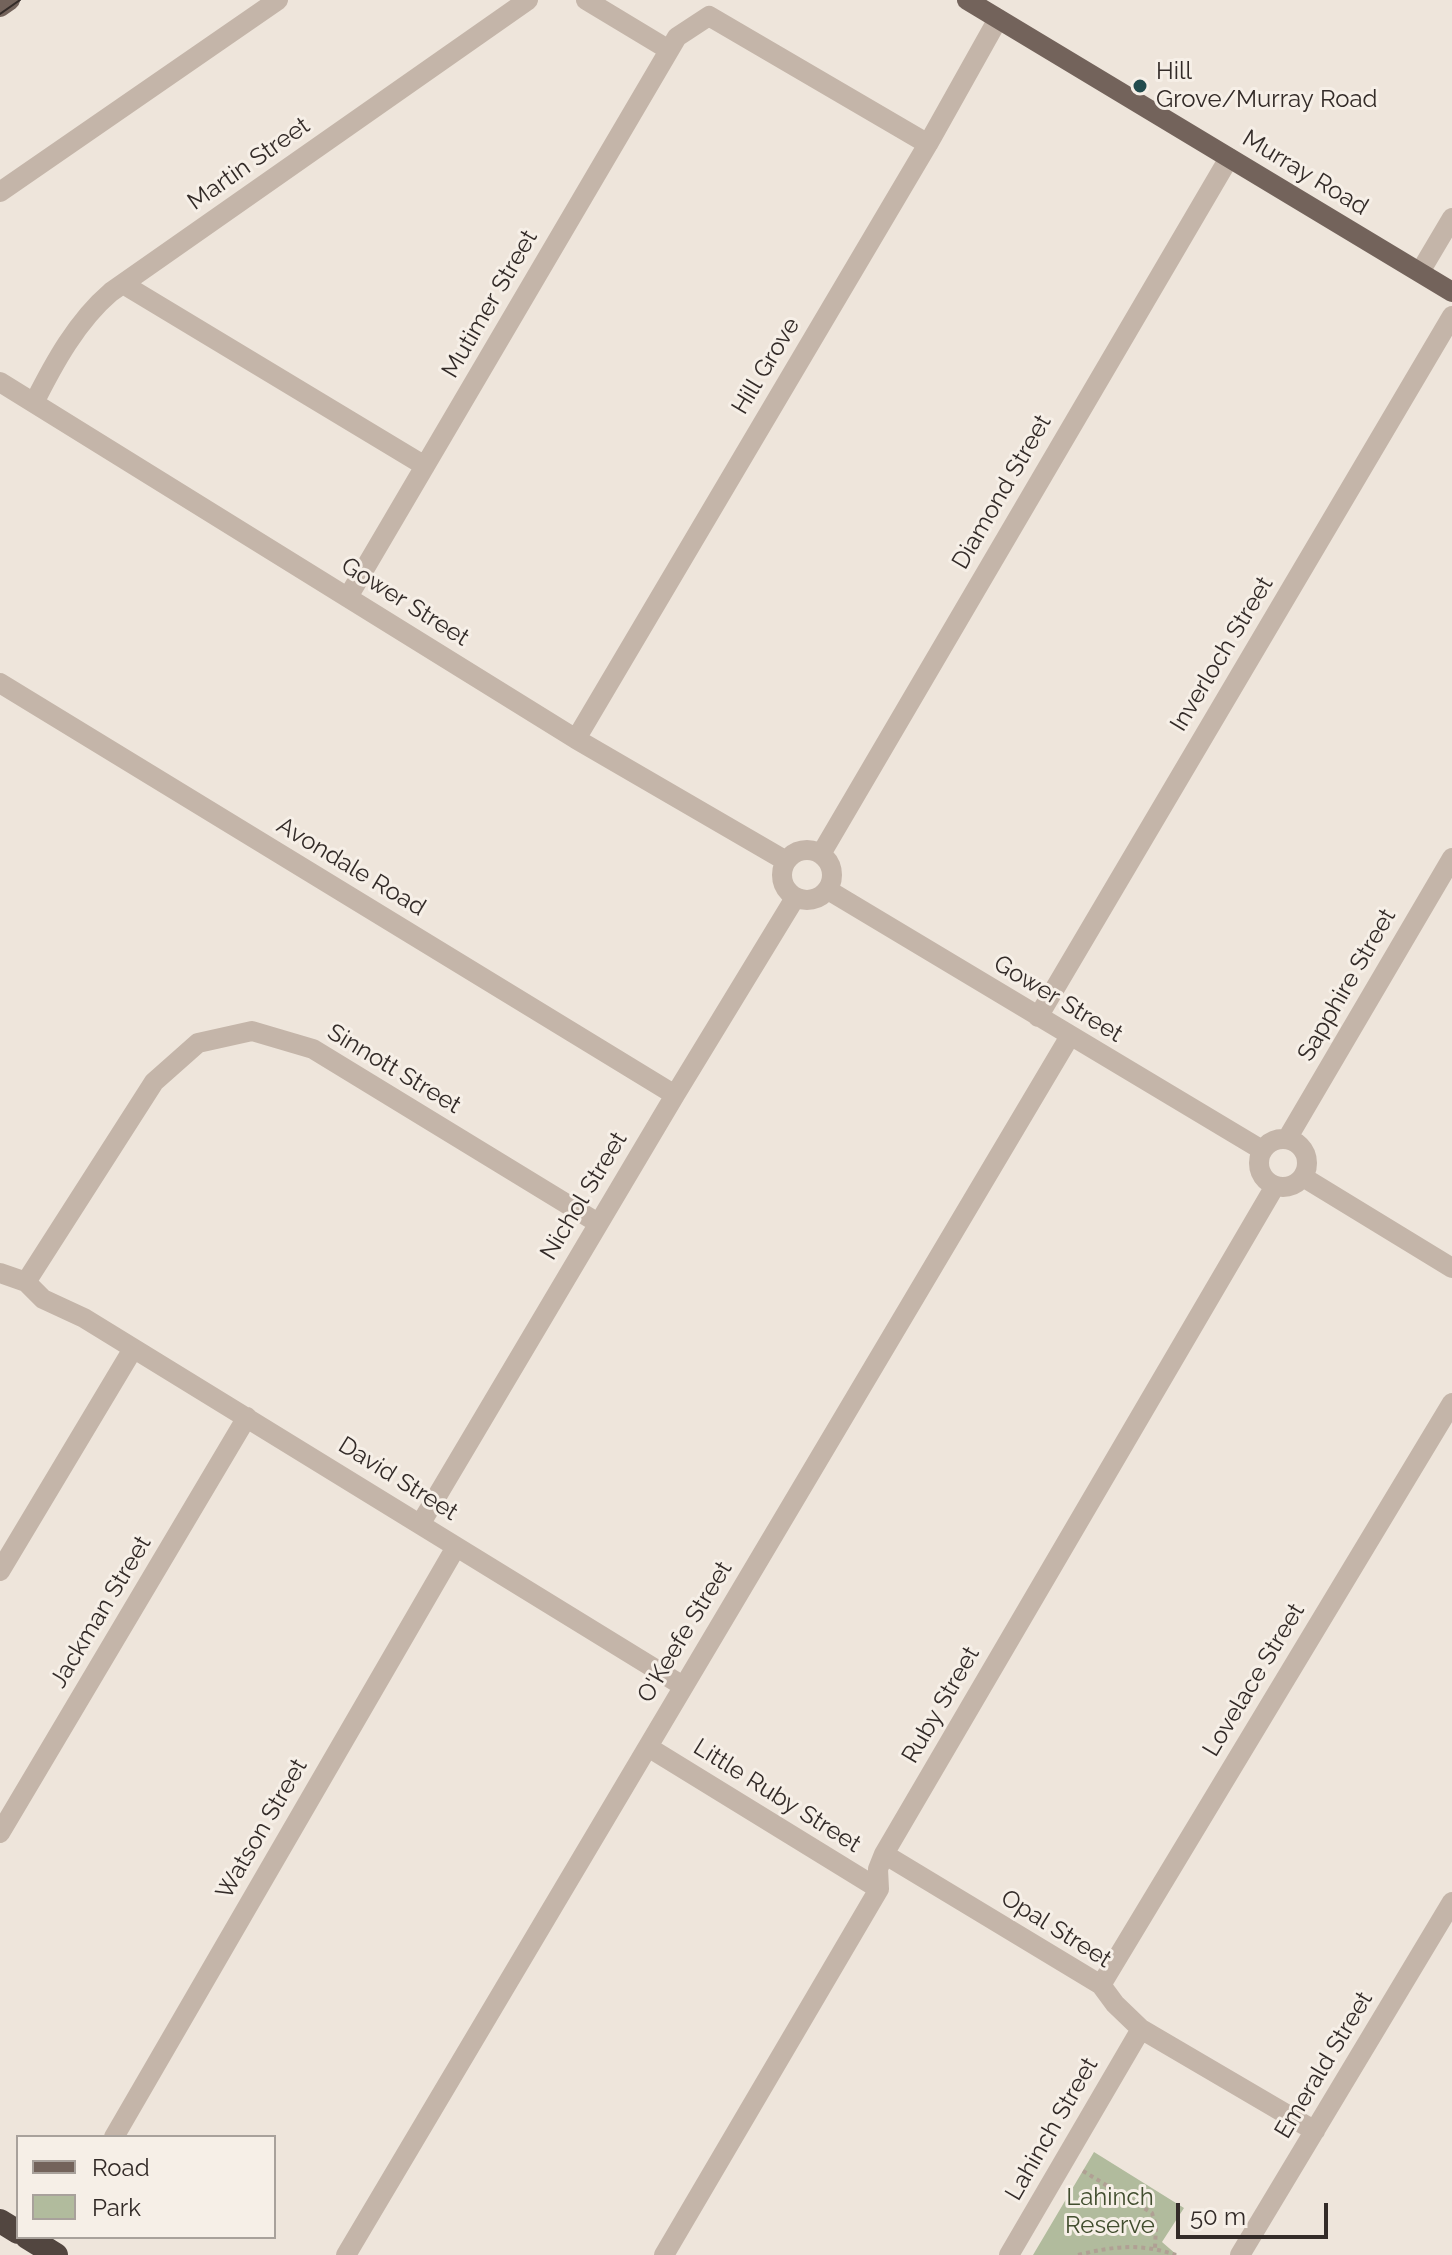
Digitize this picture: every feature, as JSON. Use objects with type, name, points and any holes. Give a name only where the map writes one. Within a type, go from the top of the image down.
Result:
[{"type":"highway","points":[[32,2239],[53,2247]]},
{"type":"main road","points":[[0,7],[10,0]]},
{"type":"main road","name":"Murray Road","points":[[967,0],[1452,292]]},
{"type":"street","points":[[0,192],[278,0]]},
{"type":"street","name":"Martin Street","points":[[34,403],[79,326],[95,306],[528,0]]},
{"type":"street","points":[[586,0],[673,44],[709,16],[928,144]]},
{"type":"street","name":"Hill Grove","points":[[576,739],[928,144],[998,19]]},
{"type":"street","name":"Mutimer Street","points":[[348,597],[673,44]]},
{"type":"street","name":"Diamond Street","points":[[821,854],[1229,158]]},
{"type":"street","points":[[1420,272],[1452,218]]},
{"type":"street","points":[[123,284],[425,466]]},
{"type":"street","name":"Inverloch Street","points":[[1038,1017],[1452,316]]},
{"type":"street","name":"Gower Street","points":[[0,382],[576,739],[786,861]]},
{"type":"street","name":"Avondale Road","points":[[0,683],[675,1095]]},
{"type":"street","points":[[800,851],[821,854],[832,872],[828,890],[814,900],[795,898],[783,881],[786,861],[800,851]]},
{"type":"street","name":"Sapphire Street","points":[[1287,1139],[1452,858]]},
{"type":"street","name":"Gower Street","points":[[828,890],[1262,1150]]},
{"type":"street","name":"Nichol Street","points":[[421,1523],[795,898]]},
{"type":"street","name":"Sinnott Street","points":[[29,1277],[154,1082],[198,1043],[252,1031],[313,1049],[598,1223]]},
{"type":"street","name":"O'Keefe Street","points":[[346,2255],[1070,1036]]},
{"type":"street","points":[[1287,1139],[1303,1149],[1307,1158],[1303,1177],[1290,1186],[1275,1186],[1267,1182],[1258,1167],[1262,1150],[1273,1140],[1287,1139]]},
{"type":"street","points":[[1303,1177],[1452,1268]]},
{"type":"street","name":"Ruby Street","points":[[664,2255],[879,1889],[878,1869],[884,1854],[1275,1186]]},
{"type":"street","name":"David Street","points":[[0,1261],[29,1277],[43,1299],[84,1318],[683,1686]]},
{"type":"street","name":"David Street","points":[[0,1273],[29,1277]]},
{"type":"street","points":[[0,1571],[133,1349]]},
{"type":"street","name":"Lovelace Street","points":[[1101,1985],[1452,1403]]},
{"type":"street","name":"Jackman Street","points":[[0,1833],[247,1417]]},
{"type":"street","name":"Watson Street","points":[[115,2135],[456,1547]]},
{"type":"street","name":"Little Ruby Street","points":[[648,1747],[879,1889]]},
{"type":"street","name":"Opal Street","points":[[884,1854],[1101,1985],[1115,2004],[1141,2029],[1315,2131]]},
{"type":"street","name":"Emerald Street","points":[[1240,2255],[1452,1902]]},
{"type":"street","name":"Lahinch Street","points":[[1009,2255],[1141,2029]]},
{"type":"path","points":[[1083,2171],[1152,2213],[1156,2226],[1155,2248]]},
{"type":"path","points":[[1078,2255],[1114,2246],[1155,2248],[1176,2255]]},
{"type":"green space","name":"Lahinch Reserve","points":[[1094,2152],[1184,2208],[1162,2242],[1177,2255],[1033,2255]]},
{"type":"tram line","points":[[0,14],[20,0]]},
{"type":"place","name":"Hill Grove/Murray Road","points":[[1140,86]]}]
